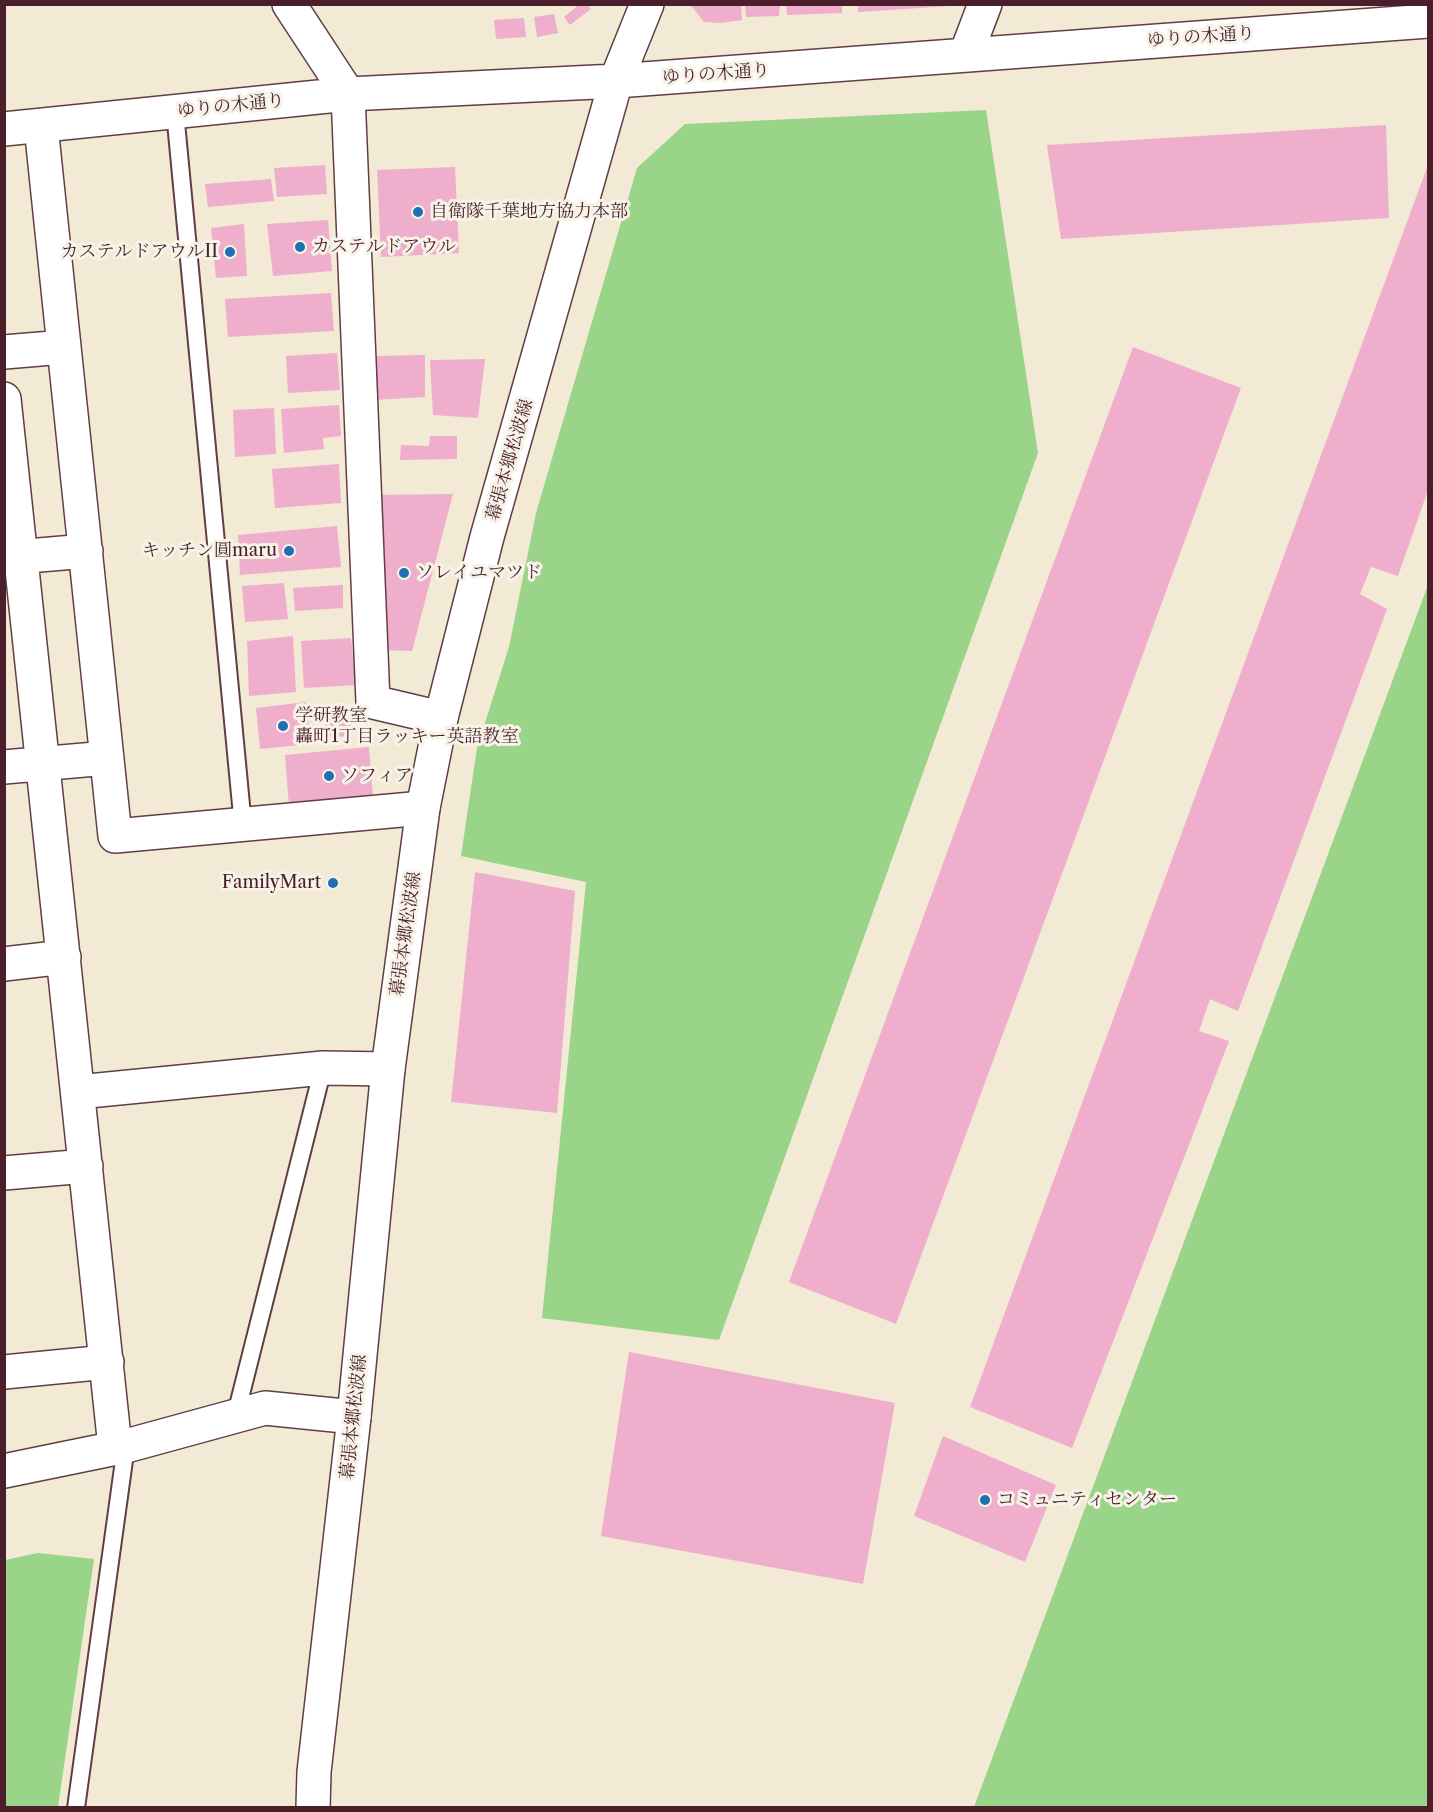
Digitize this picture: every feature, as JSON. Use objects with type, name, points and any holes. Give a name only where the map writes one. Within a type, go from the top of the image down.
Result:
[{"type":"street","points":[[288,4],[348,94],[373,702],[441,718]]},
{"type":"street","name":"幕張本郷松波線","points":[[313,1808],[314,1772],[354,1417],[388,1069],[423,808],[441,718],[487,537],[616,81],[647,4]]},
{"type":"street","points":[[966,54],[985,4]]},
{"type":"street","name":"ゆりの木通り","points":[[4,129],[348,94],[616,81],[1428,21]]},
{"type":"street","points":[[41,126],[115,836],[423,808]]},
{"type":"street","points":[[4,352],[64,347]]},
{"type":"street","points":[[4,399],[13,558],[43,763],[107,1362],[121,1446]]},
{"type":"street","points":[[13,558],[86,551]]},
{"type":"street","points":[[4,767],[107,758]]},
{"type":"street","points":[[4,964],[64,957]]},
{"type":"street","points":[[78,1092],[323,1068],[388,1069]]},
{"type":"street","points":[[4,1173],[86,1166]]},
{"type":"street","points":[[4,1372],[107,1362]]},
{"type":"street","points":[[4,1471],[121,1446],[265,1408],[354,1417]]},
{"type":"lane","points":[[175,112],[243,826]]},
{"type":"lane","points":[[236,1414],[323,1068]]},
{"type":"lane","points":[[76,1808],[121,1446]]},
{"type":"green space","points":[[986,110],[1038,453],[719,1340],[542,1318],[586,882],[461,856],[477,748],[509,647],[536,513],[637,168],[685,124]]},
{"type":"green space","points":[[1428,585],[1428,1807],[974,1807]]},
{"type":"green space","points":[[38,1553],[94,1559],[58,1807],[5,1807],[5,1560]]},
{"type":"building","points":[[580,4],[587,4],[591,9],[570,25],[564,17]]},
{"type":"building","points":[[690,4],[741,4],[742,20],[720,23],[704,22]]},
{"type":"building","points":[[745,4],[780,4],[779,16],[746,17]]},
{"type":"building","points":[[786,4],[842,4],[842,13],[787,15]]},
{"type":"building","points":[[858,4],[950,4],[950,6],[858,12]]},
{"type":"building","points":[[554,14],[558,33],[537,37],[534,17]]},
{"type":"building","points":[[524,18],[526,37],[496,39],[494,20]]},
{"type":"building","points":[[1386,125],[1389,218],[1061,239],[1047,145]]},
{"type":"building","points":[[325,165],[327,194],[277,197],[274,168]]},
{"type":"building","points":[[1428,165],[1428,490],[1398,576],[1371,567],[1360,594],[1387,609],[1238,1011],[1210,999],[1199,1031],[1229,1041],[1072,1448],[970,1407]]},
{"type":"building","name":"自衛隊千葉地方協力本部","points":[[455,167],[459,253],[381,257],[377,170]]},
{"type":"building","points":[[271,179],[274,201],[208,207],[205,184]]},
{"type":"building","name":"カステルドアウル","points":[[328,220],[332,271],[273,276],[267,224]]},
{"type":"building","name":"カステルドアウルII","points":[[244,224],[247,276],[216,278],[211,228]]},
{"type":"building","points":[[331,293],[334,331],[228,337],[225,299]]},
{"type":"building","points":[[1133,347],[1241,388],[896,1324],[789,1282]]},
{"type":"building","points":[[337,353],[340,390],[288,393],[286,356]]},
{"type":"building","points":[[425,355],[425,397],[374,400],[374,356]]},
{"type":"building","points":[[485,359],[478,418],[433,415],[430,360]]},
{"type":"building","points":[[339,405],[341,436],[323,438],[324,449],[284,453],[281,409]]},
{"type":"building","points":[[274,408],[276,454],[235,457],[233,410]]},
{"type":"building","points":[[430,436],[457,436],[457,459],[400,460],[401,445],[429,446]]},
{"type":"building","points":[[339,464],[341,503],[275,508],[272,469]]},
{"type":"building","name":"ソレイユマツド","points":[[453,494],[412,651],[381,650],[371,495]]},
{"type":"building","name":"キッチン圓maru","points":[[337,526],[341,567],[240,575],[238,535]]},
{"type":"building","points":[[284,583],[288,619],[245,622],[242,586]]},
{"type":"building","points":[[343,585],[343,608],[295,611],[293,588]]},
{"type":"building","points":[[293,636],[296,692],[249,696],[247,641]]},
{"type":"building","points":[[351,638],[356,685],[304,688],[301,641]]},
{"type":"building","name":"学研教室 轟町1丁目ラッキー英語教室","points":[[306,702],[311,744],[260,749],[256,708]]},
{"type":"building","points":[[325,717],[351,717],[351,736],[326,737]]},
{"type":"building","name":"ソフィア","points":[[369,747],[373,797],[289,806],[285,755]]},
{"type":"building","points":[[475,872],[575,891],[557,1113],[451,1102]]},
{"type":"building","points":[[629,1352],[895,1403],[863,1584],[601,1536]]},
{"type":"building","name":"コミュニティセンター","points":[[943,1436],[1056,1485],[1025,1562],[914,1516]]},
{"type":"place","name":"自衛隊千葉地方協力本部","points":[[418,212]]},
{"type":"place","name":"カステルドアウル","points":[[300,247]]},
{"type":"place","name":"カステルドアウルII","points":[[230,252]]},
{"type":"place","name":"キッチン圓maru","points":[[289,551]]},
{"type":"place","name":"ソレイユマツド","points":[[404,573]]},
{"type":"place","name":"学研教室 轟町1丁目ラッキー英語教室","points":[[283,726]]},
{"type":"place","name":"ソフィア","points":[[329,776]]},
{"type":"place","name":"FamilyMart","points":[[333,883]]},
{"type":"place","name":"コミュニティセンター","points":[[985,1500]]}]
